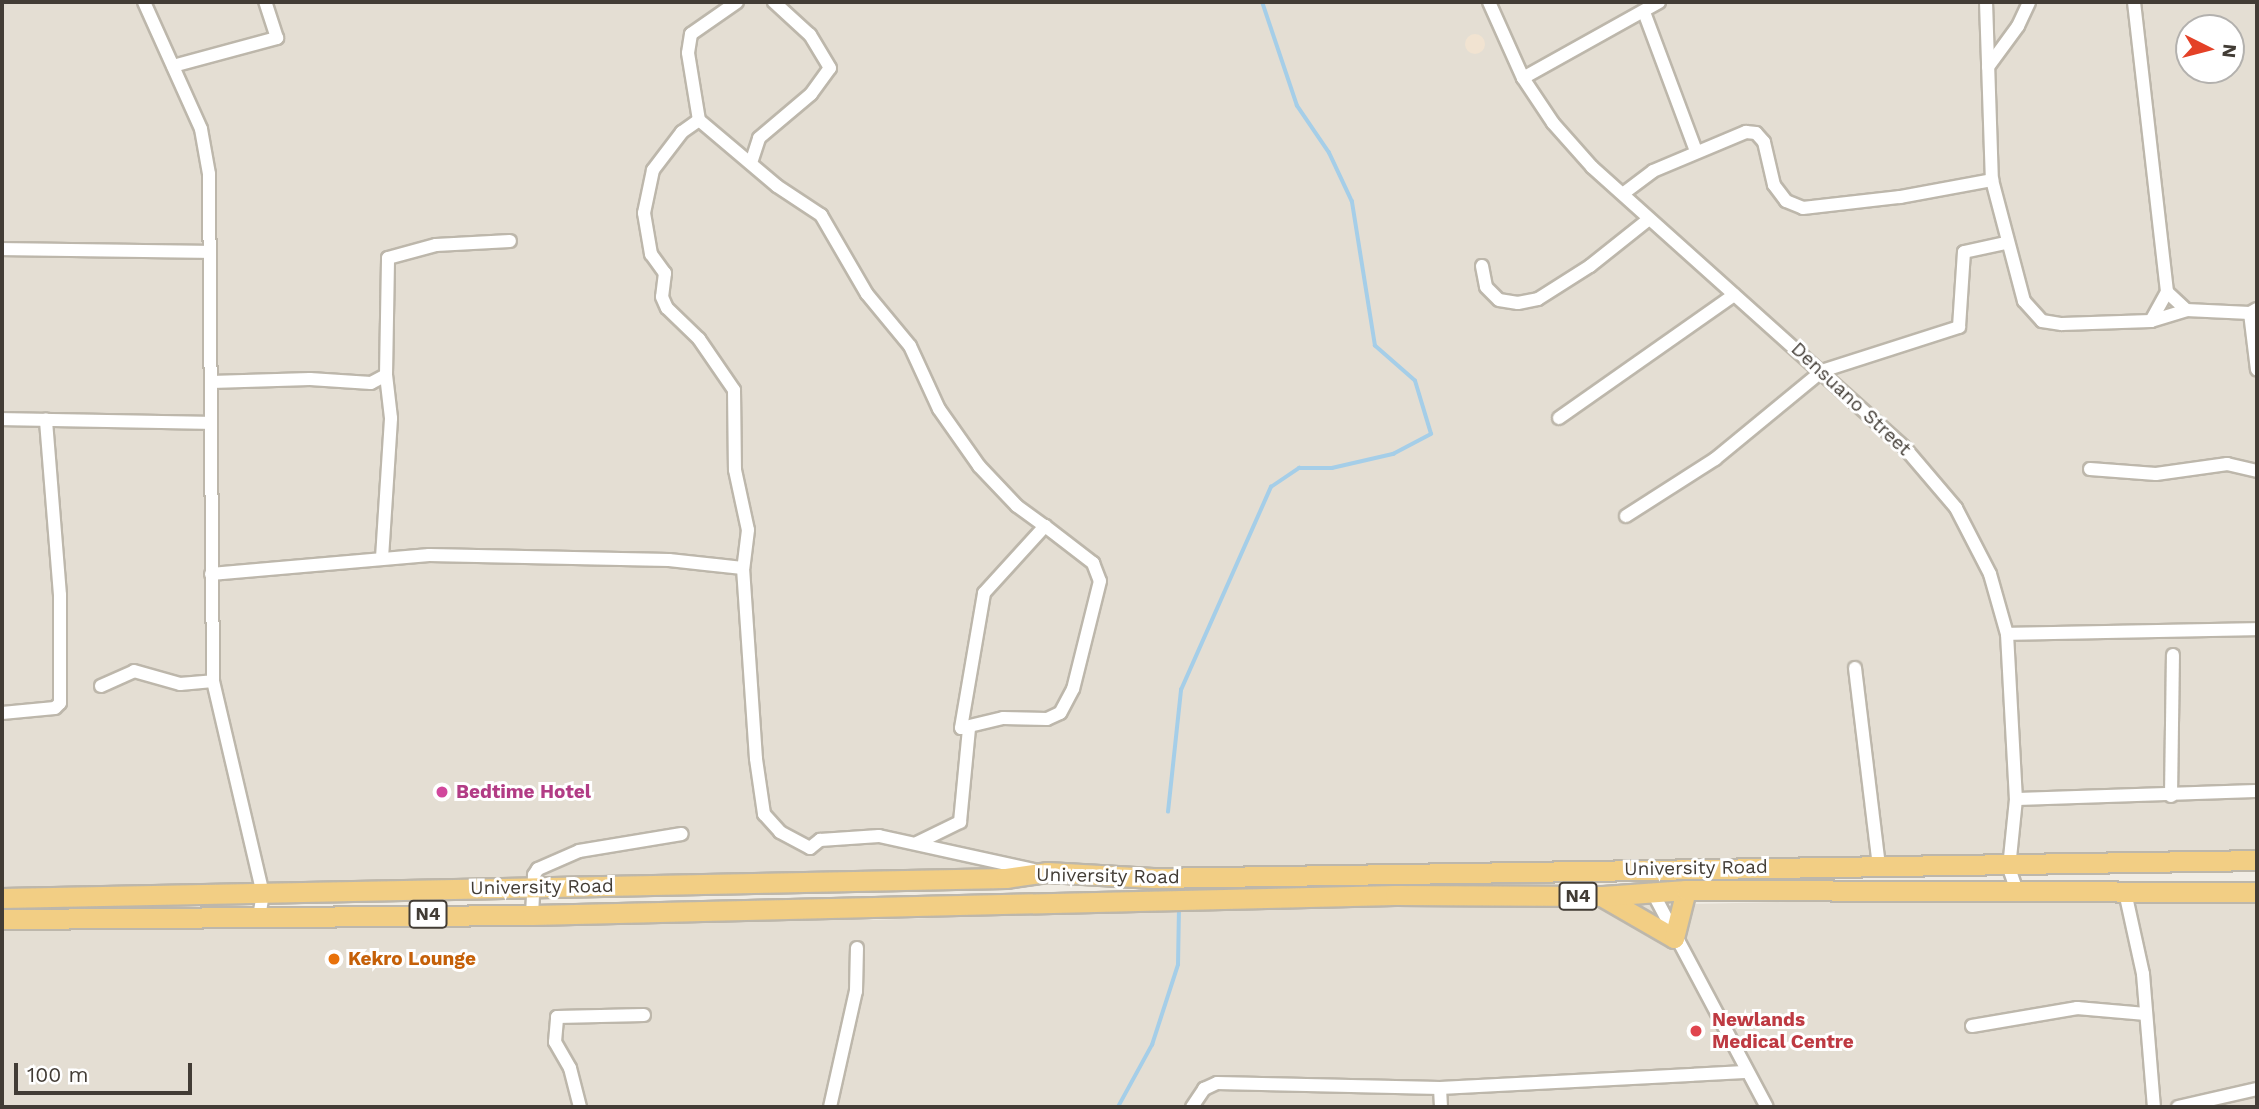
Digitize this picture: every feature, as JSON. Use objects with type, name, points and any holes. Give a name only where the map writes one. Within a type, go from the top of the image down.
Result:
[{"type":"highway","name":"University Road","points":[[2,898],[899,880],[1047,873],[1153,878],[1879,866],[2009,868],[2257,860]]},
{"type":"highway","name":"University Road","points":[[2,919],[532,915],[898,904],[1602,896],[1686,890],[2016,888],[2125,892],[2257,892]]},
{"type":"highway","points":[[1602,896],[1674,938],[1686,890]]},
{"type":"street","points":[[145,2],[201,129],[209,174],[213,681],[263,894],[259,917]]},
{"type":"street","points":[[173,66],[277,38],[265,2]]},
{"type":"street","points":[[737,2],[691,34],[688,53],[699,120],[821,215],[867,294],[910,346],[939,409],[979,466],[1017,506],[1045,526],[1093,563],[1100,581],[1073,689],[1060,713],[1047,719],[1003,718],[961,728],[985,593],[1045,526]]},
{"type":"street","points":[[751,163],[759,138],[811,94],[830,68],[810,35],[774,2]]},
{"type":"street","name":"Densuano Street","points":[[1489,2],[1522,78],[1553,123],[1592,167],[1905,448],[1956,508],[1990,574],[2007,634],[2016,799],[2009,868],[2016,888]]},
{"type":"street","points":[[1522,78],[1659,2]]},
{"type":"street","points":[[1986,2],[1986,70],[1992,98],[1992,180],[2006,243],[2024,301],[2042,321],[2151,321],[2186,310],[2254,311],[2257,370]]},
{"type":"street","points":[[1986,70],[2018,26],[2029,2]]},
{"type":"street","points":[[2134,2],[2167,292],[2151,321]]},
{"type":"street","points":[[1644,12],[1696,151]]},
{"type":"street","points":[[699,120],[682,132],[653,170],[644,213],[651,254],[665,273],[662,297],[667,308],[699,339],[734,390],[735,470],[748,530],[743,568],[749,690],[764,814],[795,844],[810,848],[820,840],[857,837],[917,844],[1047,873]]},
{"type":"street","points":[[1624,193],[1653,171],[1696,151],[1756,132],[1770,155],[1774,185],[1786,201],[1803,208],[1900,197],[1992,180]]},
{"type":"street","points":[[1482,266],[1486,288],[1499,300],[1518,303],[1538,299],[1581,272],[1649,219]]},
{"type":"street","points":[[382,558],[391,418],[386,375],[388,258],[436,245],[510,242]]},
{"type":"street","points":[[1626,516],[1715,459],[1822,371],[1959,327],[1964,252],[2006,243]]},
{"type":"street","points":[[2,249],[210,252]]},
{"type":"street","points":[[2167,292],[2186,310]]},
{"type":"street","points":[[1559,418],[1734,295]]},
{"type":"street","points":[[211,382],[310,379],[371,383],[386,375]]},
{"type":"street","points":[[2,419],[210,423]]},
{"type":"street","points":[[2,713],[55,708],[60,702],[61,595],[46,420]]},
{"type":"street","points":[[2090,469],[2155,474],[2227,464],[2257,471]]},
{"type":"street","points":[[211,574],[382,558],[534,555],[743,568]]},
{"type":"street","points":[[2007,634],[2257,629]]},
{"type":"street","points":[[2171,796],[2173,655]]},
{"type":"street","points":[[1855,668],[1879,866]]},
{"type":"street","points":[[101,686],[134,671],[180,684],[213,681]]},
{"type":"street","points":[[917,844],[960,822],[969,728]]},
{"type":"street","points":[[2016,799],[2171,796],[2257,790]]},
{"type":"street","points":[[532,915],[535,872],[579,851],[682,834]]},
{"type":"street","points":[[1653,892],[1674,938],[1745,1072],[1767,1107]]},
{"type":"street","points":[[2125,892],[2146,1014],[2154,1107]]},
{"type":"street","points":[[830,1107],[856,991],[857,948]]},
{"type":"street","points":[[1972,1026],[2077,1008],[2146,1014]]},
{"type":"street","points":[[580,1107],[570,1068],[555,1042],[556,1017],[644,1016]]},
{"type":"street","points":[[1192,1107],[1204,1089],[1217,1083],[1440,1088],[1745,1072]]},
{"type":"street","points":[[1440,1088],[1441,1107]]},
{"type":"street","points":[[2178,1107],[2257,1089]]},
{"type":"shaded area","points":[[2,2],[2257,2],[2257,855],[2,893]]},
{"type":"shaded area","points":[[1475,34],[1482,37],[1485,44],[1482,51],[1475,54],[1468,51],[1465,44],[1468,37]]},
{"type":"shaded area","points":[[2010,897],[2257,897],[2257,1107],[2,1107],[2,927],[564,917],[871,920],[1363,903],[1605,906]]},
{"type":"waterway","points":[[1168,812],[1181,690],[1271,487],[1299,468],[1332,468],[1393,454],[1431,434],[1415,381],[1375,346],[1352,202],[1329,153],[1297,106],[1262,2]]},
{"type":"waterway","points":[[1118,1107],[1152,1045],[1178,965],[1179,910]]},
{"type":"place","name":"Bedtime Hotel","points":[[442,792]]},
{"type":"place","name":"Kekro Lounge","points":[[334,959]]},
{"type":"place","name":"Newlands Medical Centre","points":[[1696,1031]]}]
